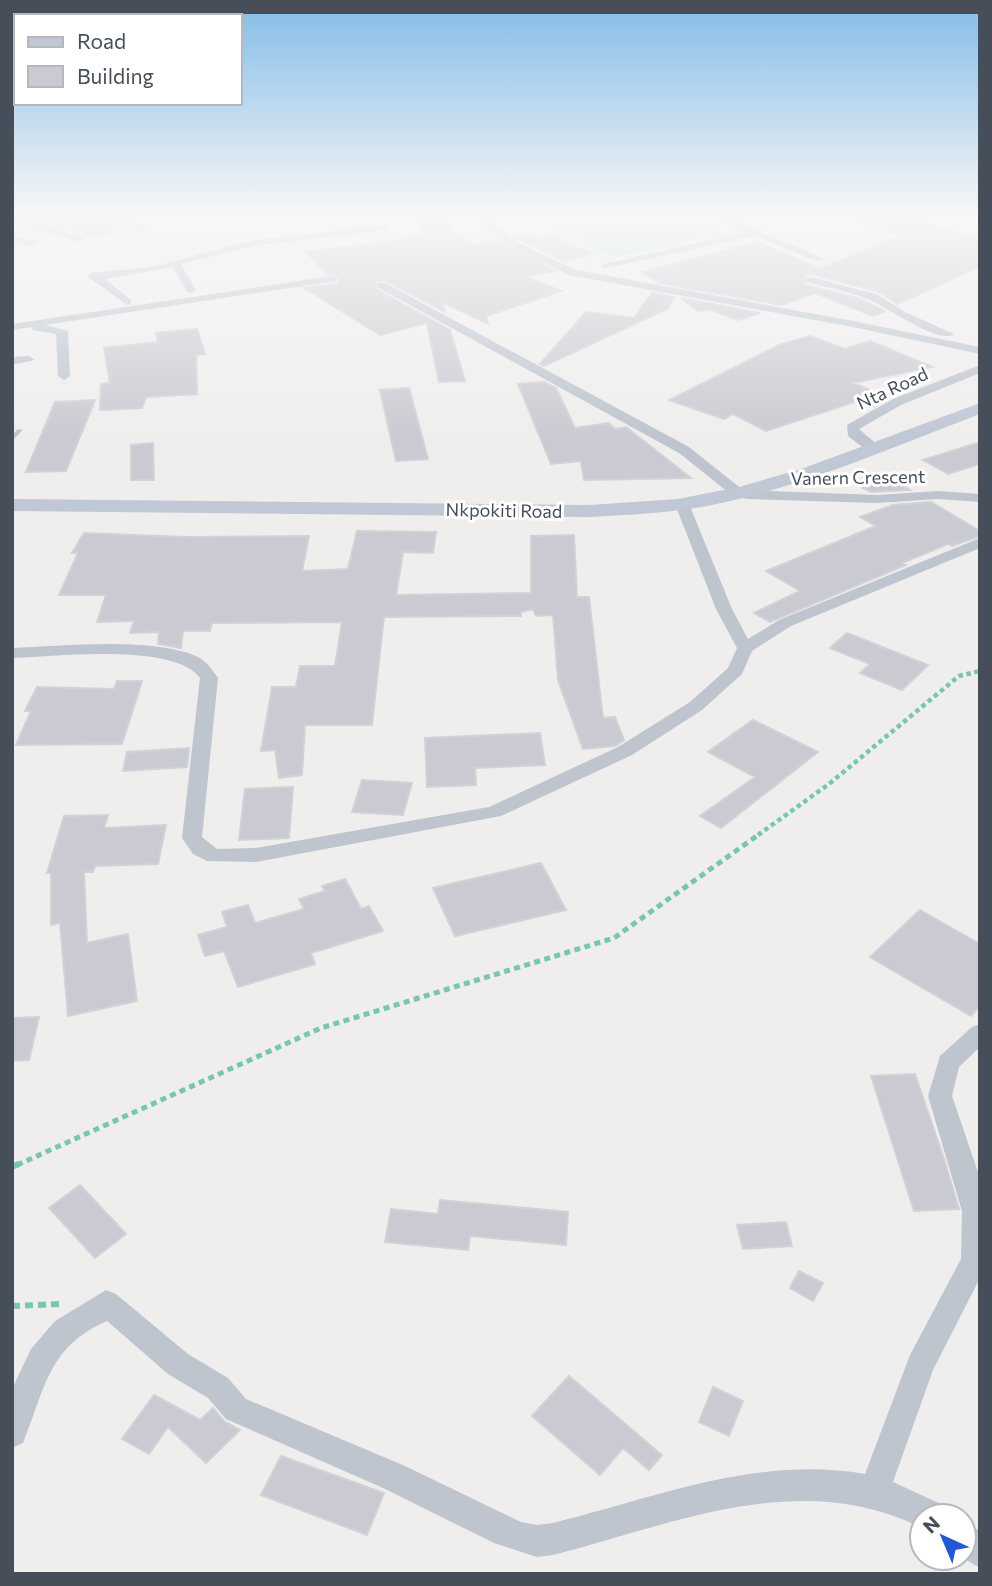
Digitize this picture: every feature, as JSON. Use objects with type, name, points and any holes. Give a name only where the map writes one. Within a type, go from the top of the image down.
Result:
[{"type":"main road","name":"Nkpokiti Road","points":[[12,505],[590,511],[682,504],[738,493],[875,450],[980,408]]},
{"type":"street","points":[[116,290],[127,302]]},
{"type":"street","points":[[12,316],[127,302],[191,290]]},
{"type":"street","points":[[12,327],[259,290]]},
{"type":"street","points":[[390,290],[684,450],[709,467],[738,493]]},
{"type":"street","name":"Nta Road","points":[[666,290],[853,324],[980,351]]},
{"type":"street","points":[[850,290],[872,296],[903,315],[980,351]]},
{"type":"street","points":[[26,325],[62,331],[64,376]]},
{"type":"street","points":[[12,361],[29,360]]},
{"type":"street","name":"Nta Road","points":[[875,450],[855,436],[852,428],[897,402],[980,369]]},
{"type":"street","name":"Vanern Crescent","points":[[738,493],[765,497],[846,496],[878,499],[938,495],[980,498]]},
{"type":"street","points":[[682,504],[724,609],[745,648]]},
{"type":"street","points":[[12,653],[154,655],[187,659],[204,670],[209,678],[192,838],[200,849],[214,856],[256,855],[505,808],[625,751],[696,706],[736,670],[745,648],[785,623],[980,542]]},
{"type":"street","points":[[874,1491],[920,1365],[975,1260],[977,1211],[940,1096],[948,1063],[980,1033]]},
{"type":"street","points":[[12,1433],[32,1374],[52,1339],[89,1315],[102,1310],[106,1303],[178,1364],[218,1388],[236,1409],[415,1487],[488,1525],[540,1542],[688,1501],[775,1486],[874,1491],[912,1502]]},
{"type":"lane","points":[[12,439],[20,430]]},
{"type":"path","points":[[12,1167],[321,1028],[614,938],[830,785],[959,676],[980,671]]},
{"type":"building","points":[[307,290],[378,290],[450,330],[465,381],[439,382],[427,323],[380,335]]},
{"type":"building","points":[[403,290],[561,291],[486,316],[488,324],[442,302],[445,312]]},
{"type":"building","points":[[698,290],[825,290],[857,298],[885,311],[873,316],[815,293],[781,305]]},
{"type":"building","points":[[873,290],[928,290],[898,304]]},
{"type":"building","points":[[652,293],[674,297],[667,309],[544,366],[540,364],[586,312],[634,318]]},
{"type":"building","points":[[681,298],[760,313],[738,320],[709,309],[698,311]]},
{"type":"building","points":[[197,329],[205,354],[196,355],[197,394],[146,397],[142,408],[100,410],[101,384],[110,383],[104,348],[158,342],[156,333]]},
{"type":"building","points":[[810,336],[845,349],[870,341],[932,367],[853,383],[889,398],[874,407],[854,402],[766,431],[733,414],[724,419],[669,400],[779,345]]},
{"type":"building","points":[[544,382],[556,388],[575,428],[609,423],[615,429],[626,427],[691,478],[584,480],[581,461],[551,464],[518,384]]},
{"type":"building","points":[[409,388],[428,459],[396,461],[380,390]]},
{"type":"building","points":[[95,400],[66,471],[26,472],[55,402]]},
{"type":"building","points":[[980,442],[980,464],[948,474],[923,460]]},
{"type":"building","points":[[153,443],[154,480],[131,480],[131,445]]},
{"type":"building","points":[[890,479],[910,490],[871,492],[863,488]]},
{"type":"building","points":[[931,502],[980,531],[980,536],[952,546],[948,544],[902,563],[906,565],[770,622],[754,613],[800,591],[766,571],[876,526],[860,517],[893,505]]},
{"type":"building","points":[[357,531],[436,532],[433,553],[403,552],[396,595],[531,593],[531,536],[574,535],[577,597],[589,597],[603,718],[615,717],[624,740],[615,746],[583,749],[558,680],[553,615],[536,616],[533,609],[521,612],[521,616],[384,617],[372,725],[305,725],[302,775],[279,778],[275,750],[261,751],[272,687],[296,687],[300,666],[335,666],[342,622],[212,623],[210,631],[183,631],[181,648],[158,644],[159,632],[130,633],[134,621],[97,622],[106,595],[59,595],[78,553],[72,553],[84,533],[185,537],[309,536],[302,571],[348,569]]},
{"type":"building","points":[[847,633],[928,665],[902,690],[860,673],[870,664],[830,648]]},
{"type":"building","points":[[117,681],[142,681],[122,744],[16,745],[31,711],[25,711],[37,687],[114,689]]},
{"type":"building","points":[[753,720],[818,752],[721,828],[700,816],[755,777],[708,752]]},
{"type":"building","points":[[540,733],[545,765],[475,768],[476,785],[427,787],[425,738]]},
{"type":"building","points":[[189,748],[187,767],[123,771],[127,752]]},
{"type":"building","points":[[362,780],[412,783],[403,815],[352,812]]},
{"type":"building","points":[[293,787],[289,838],[239,840],[245,789]]},
{"type":"building","points":[[108,815],[104,828],[166,825],[158,864],[95,866],[93,872],[84,872],[87,943],[128,934],[137,1001],[68,1016],[60,923],[51,925],[51,873],[47,873],[64,816]]},
{"type":"building","points":[[541,863],[566,910],[455,936],[433,888]]},
{"type":"building","points":[[345,879],[361,909],[369,906],[383,931],[311,953],[315,964],[238,987],[224,951],[205,956],[198,935],[227,927],[222,912],[248,905],[255,923],[304,909],[299,899],[325,891],[322,886]]},
{"type":"building","points":[[920,910],[980,944],[980,1006],[971,1016],[870,957]]},
{"type":"building","points":[[39,1017],[29,1060],[12,1061],[12,1018]]},
{"type":"building","points":[[915,1074],[959,1209],[914,1211],[871,1076]]},
{"type":"building","points":[[80,1185],[126,1234],[95,1258],[49,1208]]},
{"type":"building","points":[[440,1200],[568,1212],[566,1245],[470,1236],[468,1250],[385,1242],[391,1209],[438,1214]]},
{"type":"building","points":[[786,1222],[792,1246],[743,1249],[737,1225]]},
{"type":"building","points":[[799,1271],[823,1283],[813,1301],[790,1288]]},
{"type":"building","points":[[569,1376],[662,1455],[649,1470],[623,1448],[600,1475],[532,1416]]},
{"type":"building","points":[[713,1387],[743,1401],[729,1436],[699,1422]]},
{"type":"building","points":[[154,1395],[200,1420],[213,1408],[224,1421],[240,1430],[206,1463],[168,1427],[149,1454],[122,1439]]},
{"type":"building","points":[[281,1456],[384,1493],[367,1535],[261,1495]]}]
